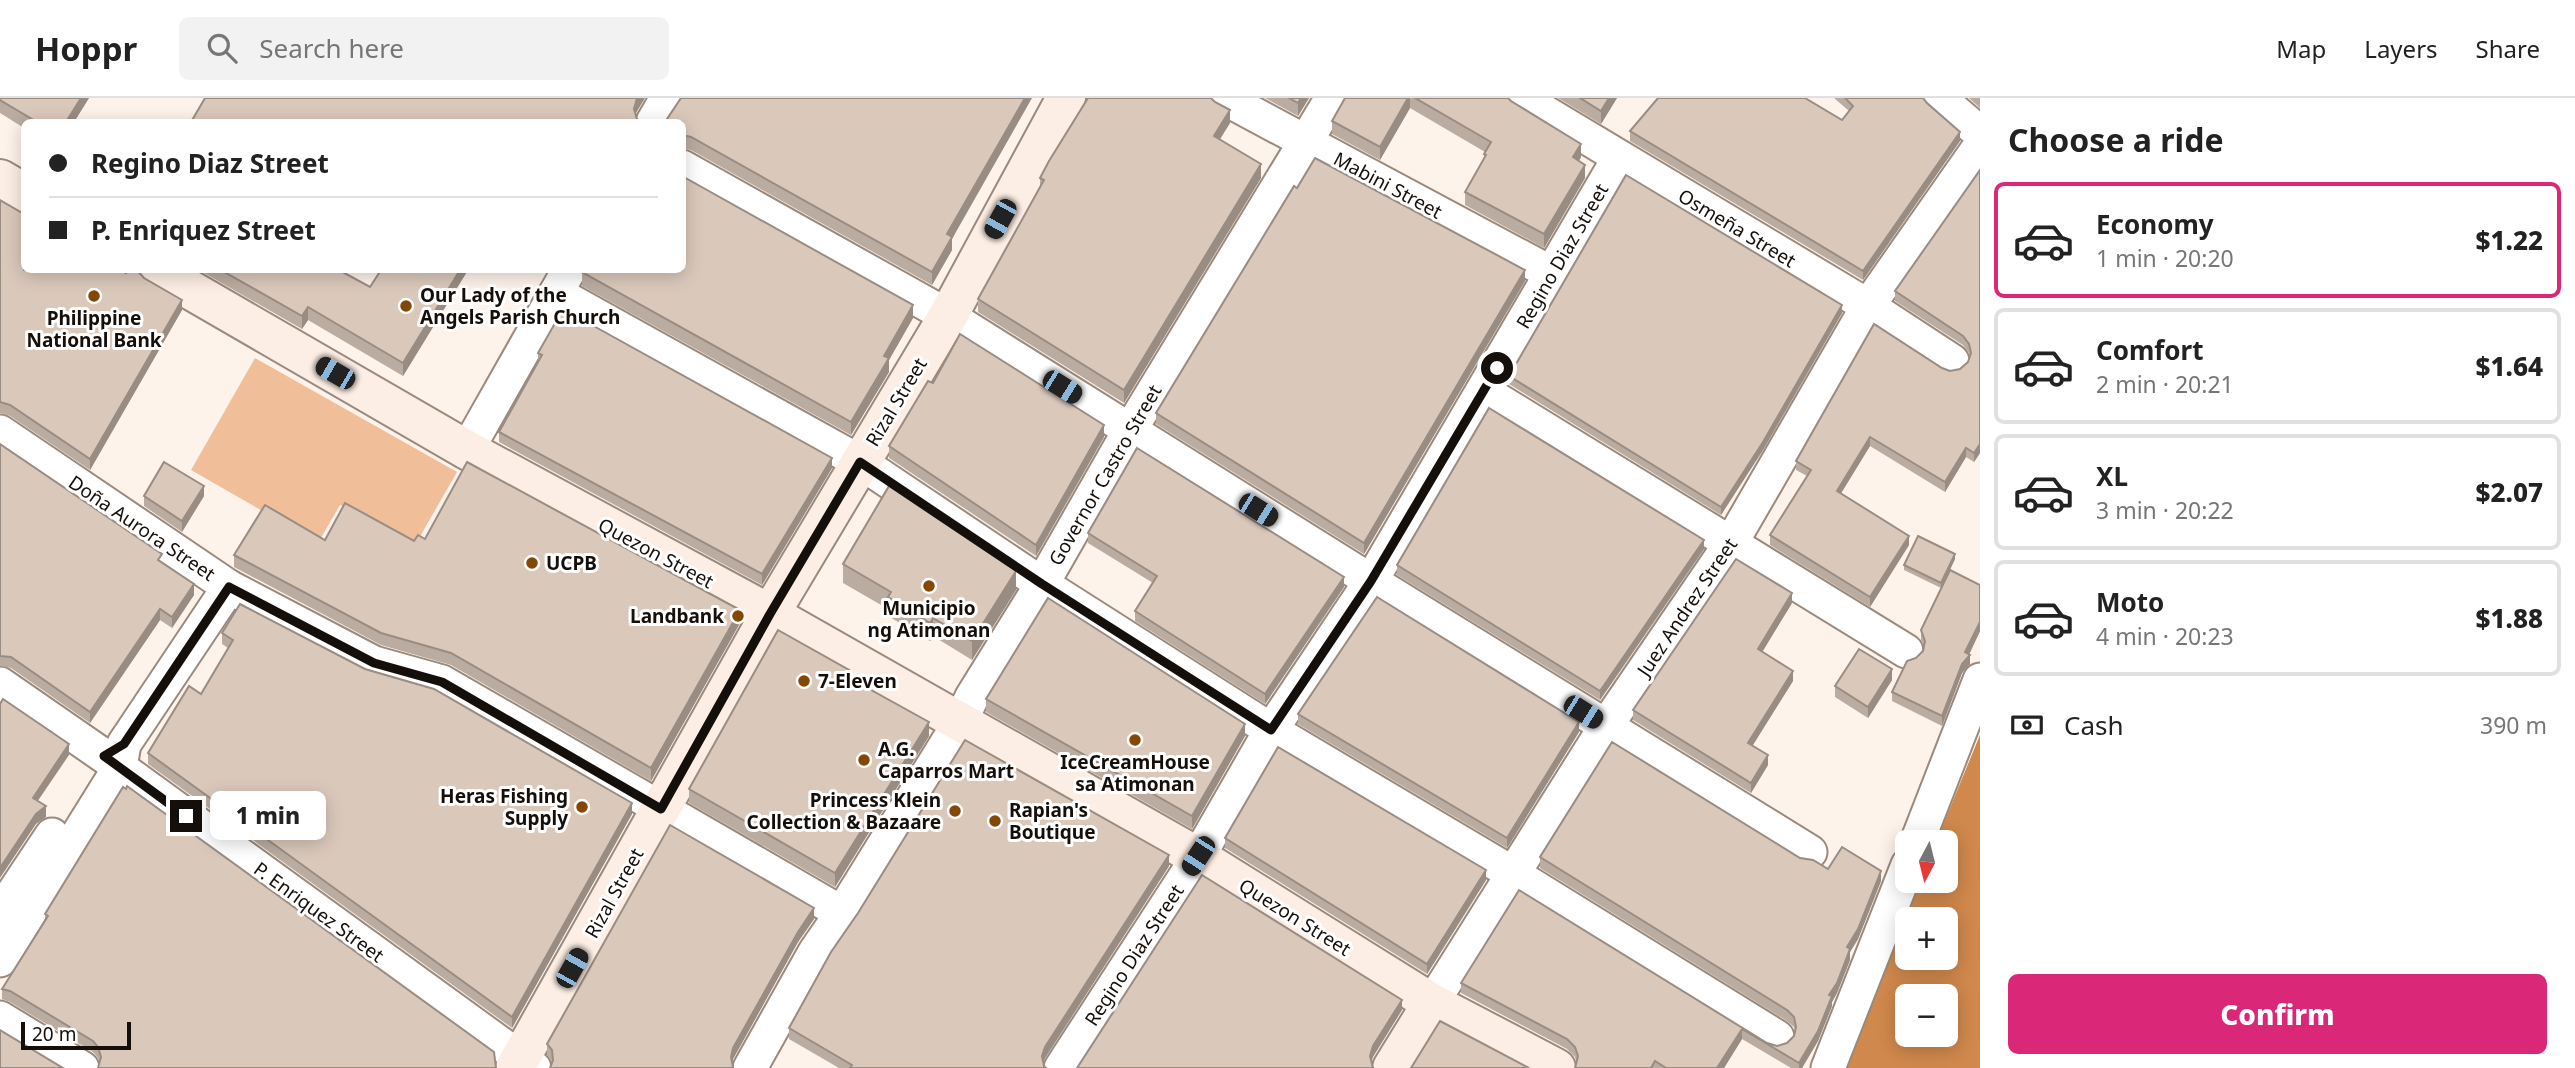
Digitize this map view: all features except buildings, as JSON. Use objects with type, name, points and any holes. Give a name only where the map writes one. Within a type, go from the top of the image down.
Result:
[{"type":"street","points":[[655,119],[667,98]]},
{"type":"street","name":"Rizal Street","points":[[523,1065],[770,614],[948,316],[1066,98]]},
{"type":"street","name":"Mabini Street","points":[[1224,98],[1551,273]]},
{"type":"street","name":"Governor Castro Street","points":[[750,1068],[815,952],[960,722],[972,697],[1042,584],[1130,430],[1332,98]]},
{"type":"street","name":"Osmeña Street","points":[[1521,98],[1868,306],[1952,361]]},
{"type":"street","points":[[1939,98],[1980,133]]},
{"type":"street","name":"Juez Andrez Street","points":[[1392,1068],[1606,726],[1731,542],[1868,306],[1980,146]]},
{"type":"street","name":"Regino Diaz Street","points":[[1061,1068],[1198,856],[1271,730],[1371,581],[1619,158]]},
{"type":"street","points":[[686,169],[948,316],[1810,852]]},
{"type":"street","points":[[0,179],[21,191]]},
{"type":"street","name":"Quezon Street","points":[[161,273],[467,450],[770,614],[1198,856],[1432,1003],[1556,1068]]},
{"type":"street","points":[[467,450],[563,281],[860,462],[1042,584],[1271,730],[1512,873],[1777,1037]]},
{"type":"street","points":[[1483,391],[1906,651]]},
{"type":"street","name":"Doña Aurora Street","points":[[0,432],[229,587],[374,663],[442,682],[842,913]]},
{"type":"street","points":[[0,913],[116,756],[229,587]]},
{"type":"street","points":[[1922,830],[1980,680]]},
{"type":"street","name":"P. Enriquez Street","points":[[0,684],[116,756],[523,1065]]},
{"type":"street","points":[[0,960],[116,756]]},
{"type":"street","points":[[1828,1068],[1897,893]]},
{"type":"street","points":[[0,1018],[82,1068]]},
{"type":"shaded area","points":[[255,358],[457,472],[414,547],[340,505],[318,543],[191,470]]},
{"type":"shaded area","points":[[1980,735],[1980,1068],[1843,1068],[1895,941],[1895,970],[1958,970],[1958,907],[1909,907],[1915,893],[1958,893],[1958,830],[1941,830]]},
{"type":"place","name":"Philippine National Bank","points":[[94,296]]},
{"type":"place","name":"Our Lady of the Angels Parish Church","points":[[406,306]]},
{"type":"place","name":"UCPB","points":[[532,563]]},
{"type":"place","name":"Municipio ng Atimonan","points":[[929,586]]},
{"type":"place","name":"Landbank","points":[[738,616]]},
{"type":"place","name":"7-Eleven","points":[[804,681]]},
{"type":"place","name":"IceCreamHouse sa Atimonan","points":[[1135,740]]},
{"type":"place","name":"A.G. Caparros Mart","points":[[864,760]]},
{"type":"place","name":"Heras Fishing Supply","points":[[582,807]]},
{"type":"place","name":"Princess Klein Collection & Bazaare","points":[[955,811]]},
{"type":"place","name":"Rapian's Boutique","points":[[995,821]]},
{"type":"route","points":[[186,816],[104,756],[124,744],[229,587],[374,663],[442,682],[661,809],[770,614],[860,462],[1042,584],[1271,730],[1371,581],[1497,368]]}]
